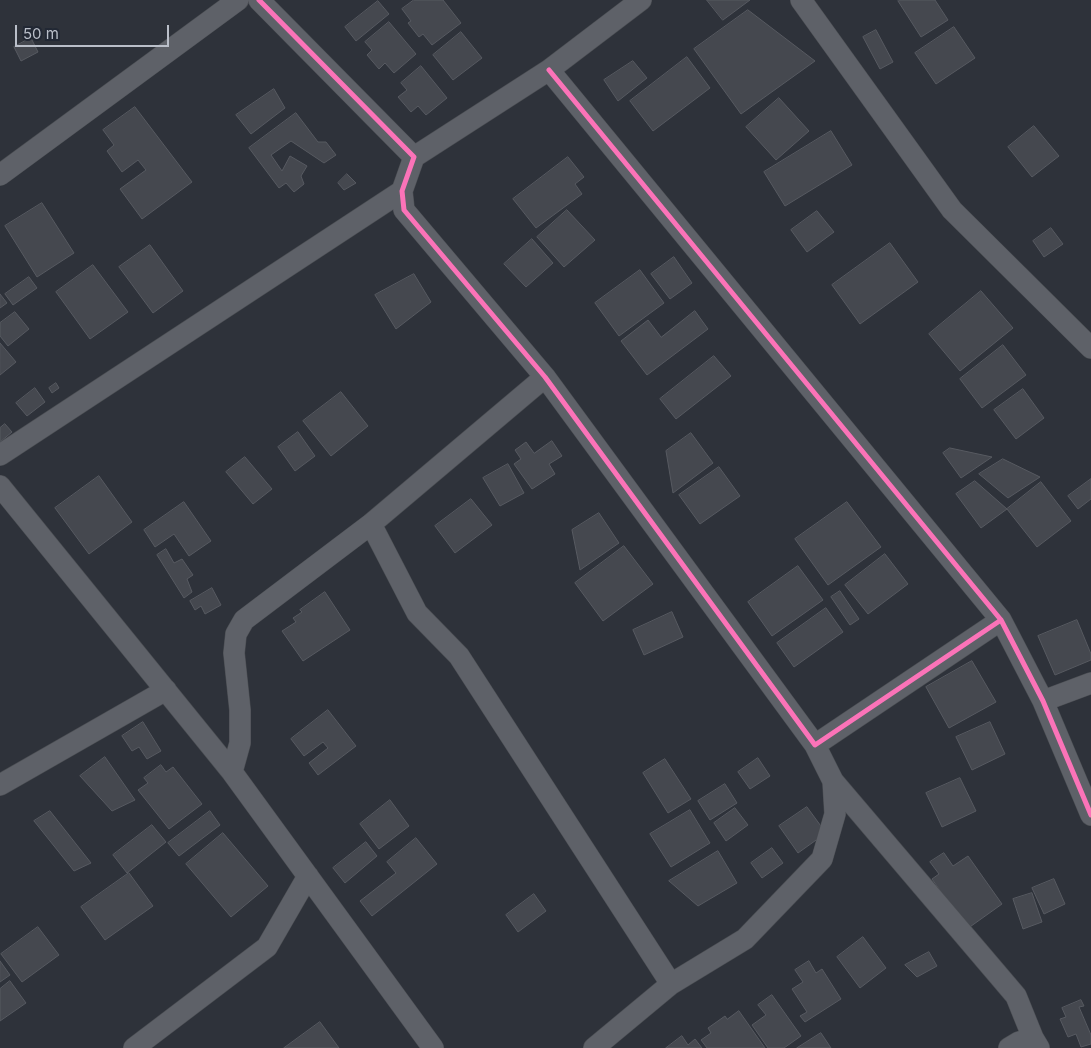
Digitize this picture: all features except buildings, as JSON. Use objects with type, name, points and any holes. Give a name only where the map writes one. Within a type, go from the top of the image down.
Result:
[{"type":"street","points":[[0,175],[238,0]]},
{"type":"street","points":[[260,0],[414,157]]},
{"type":"street","points":[[641,0],[549,70],[414,157],[402,191],[404,210],[545,377],[814,745],[833,781],[1016,996],[1036,1043],[1019,1042],[1009,1048]]},
{"type":"street","points":[[801,0],[952,210],[1091,348]]},
{"type":"street","points":[[549,70],[1001,620],[1043,701],[1091,815]]},
{"type":"street","points":[[0,455],[402,191]]},
{"type":"street","points":[[232,772],[240,743],[240,710],[234,653],[236,634],[244,620],[371,524],[545,377]]},
{"type":"street","points":[[0,486],[232,772],[433,1048]]},
{"type":"street","points":[[371,524],[417,613],[459,656],[670,984]]},
{"type":"street","points":[[814,745],[1001,620]]},
{"type":"street","points":[[1043,701],[1091,683]]},
{"type":"street","points":[[0,785],[166,690]]},
{"type":"street","points":[[594,1048],[670,984],[745,939],[822,858],[835,814],[833,781]]},
{"type":"street","points":[[134,1048],[267,947],[308,876]]},
{"type":"cycle path","points":[[259,0],[414,157],[402,191],[404,210],[545,377],[815,745],[1001,620]]},
{"type":"cycle path","points":[[549,70],[1001,620],[1043,701],[1091,815]]}]
